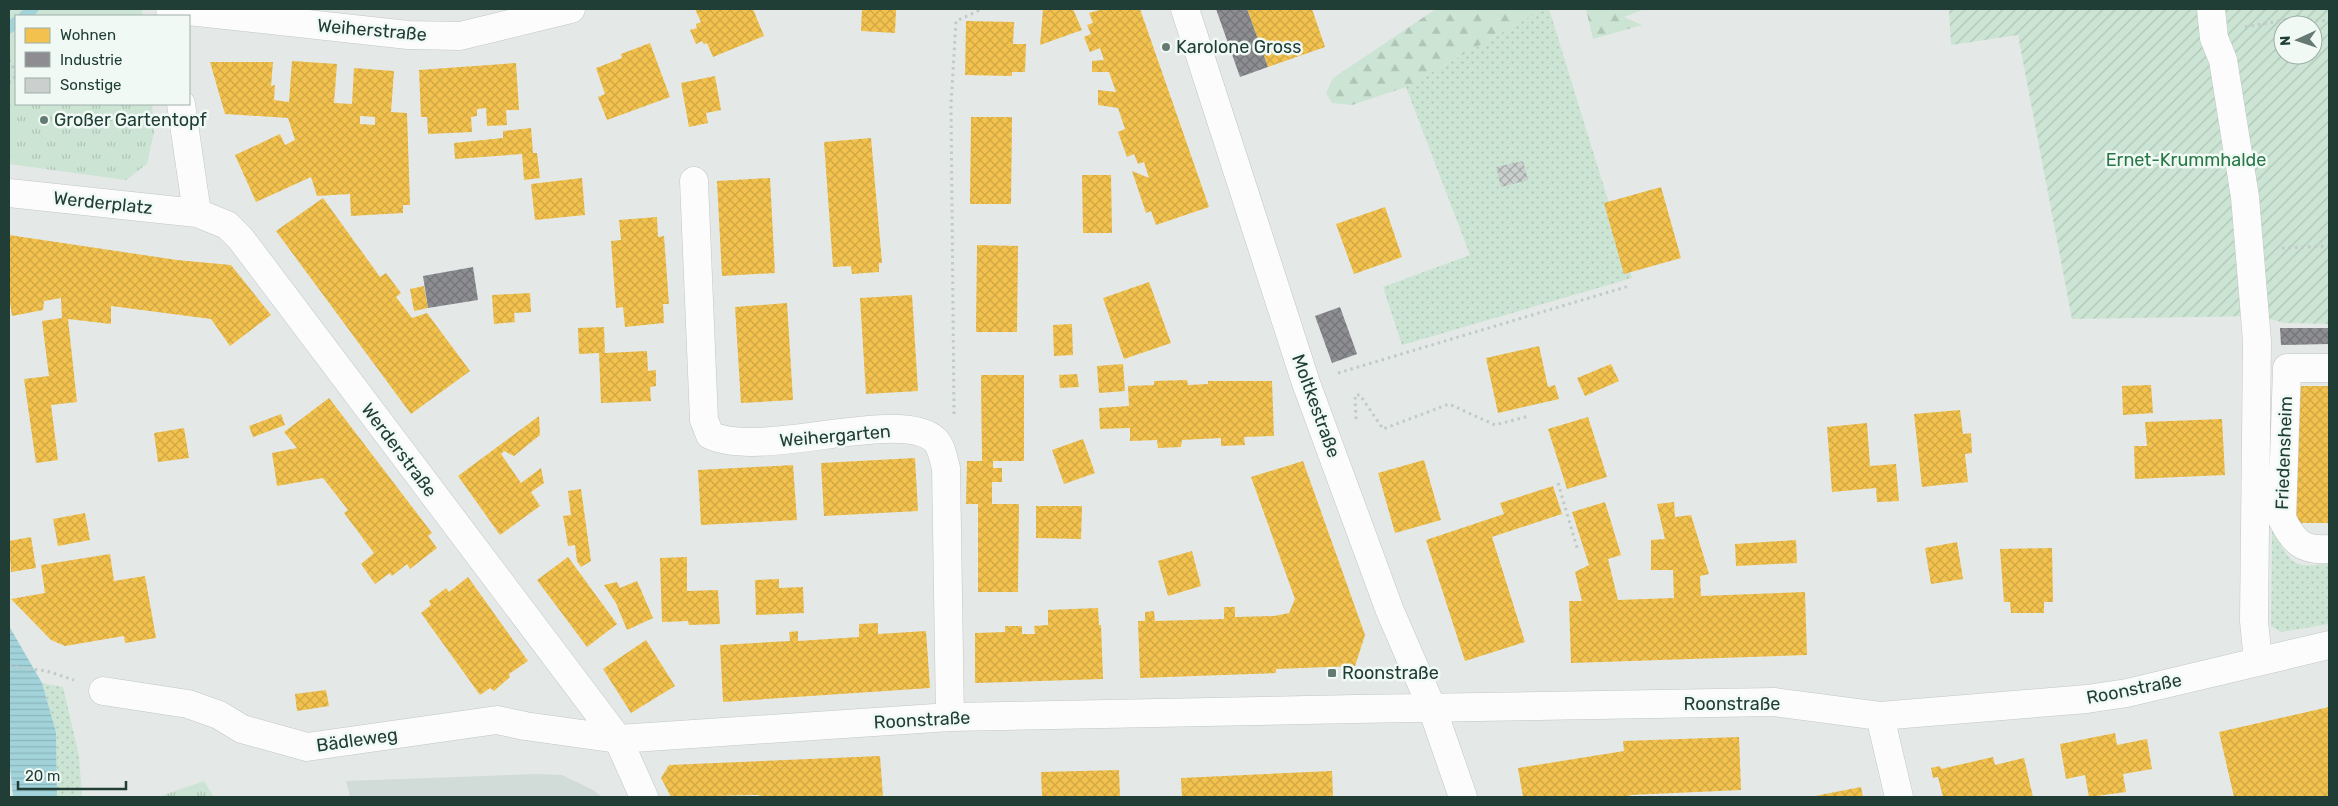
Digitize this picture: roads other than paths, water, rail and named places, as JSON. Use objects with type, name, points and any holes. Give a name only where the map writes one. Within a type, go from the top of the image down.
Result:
[{"type":"street","name":"Weiherstraße","points":[[170,12],[408,35],[460,36],[572,9]]},
{"type":"street","name":"Moltkestraße","points":[[1185,9],[1306,383],[1390,612],[1432,708],[1463,797]]},
{"type":"street","points":[[2211,9],[2214,38],[2223,60],[2245,197],[2257,341],[2254,621],[2258,661]]},
{"type":"street","points":[[182,105],[197,213]]},
{"type":"street","name":"Weihergarten","points":[[694,181],[704,420],[710,435],[722,441],[763,442],[887,428],[914,432],[933,438],[940,446],[946,468],[950,717]]},
{"type":"street","name":"Werderplatz","points":[[9,193],[197,213]]},
{"type":"street","name":"Werderstraße","points":[[197,213],[227,225],[241,239],[618,739],[644,797]]},
{"type":"street","name":"Friedensheim","points":[[2329,368],[2286,368],[2282,519],[2293,540],[2315,550],[2329,549]]},
{"type":"street","name":"Roonstraße","points":[[618,739],[950,717],[1432,708],[1774,702],[1880,716],[2087,699],[2128,693],[2329,645]]},
{"type":"street","name":"Bädleweg","points":[[103,691],[188,704],[219,715],[242,729],[307,747],[497,720],[525,726],[618,739]]},
{"type":"street","points":[[1880,716],[1899,797]]},
{"type":"water","points":[[9,626],[42,683],[56,732],[57,797],[13,797],[9,757]]},
{"type":"waterway","points":[[25,15],[33,9]]},
{"type":"waterway","points":[[9,28],[15,23]]},
{"type":"place","name":"Karolone Gross","points":[[1166,47]]},
{"type":"place","name":"Großer Gartentopf","points":[[44,120]]},
{"type":"place","name":"Roonstraße","points":[[1332,673]]},
{"type":"park label","name":"Ernet-Krummhalde","points":[[2186,160]]}]
